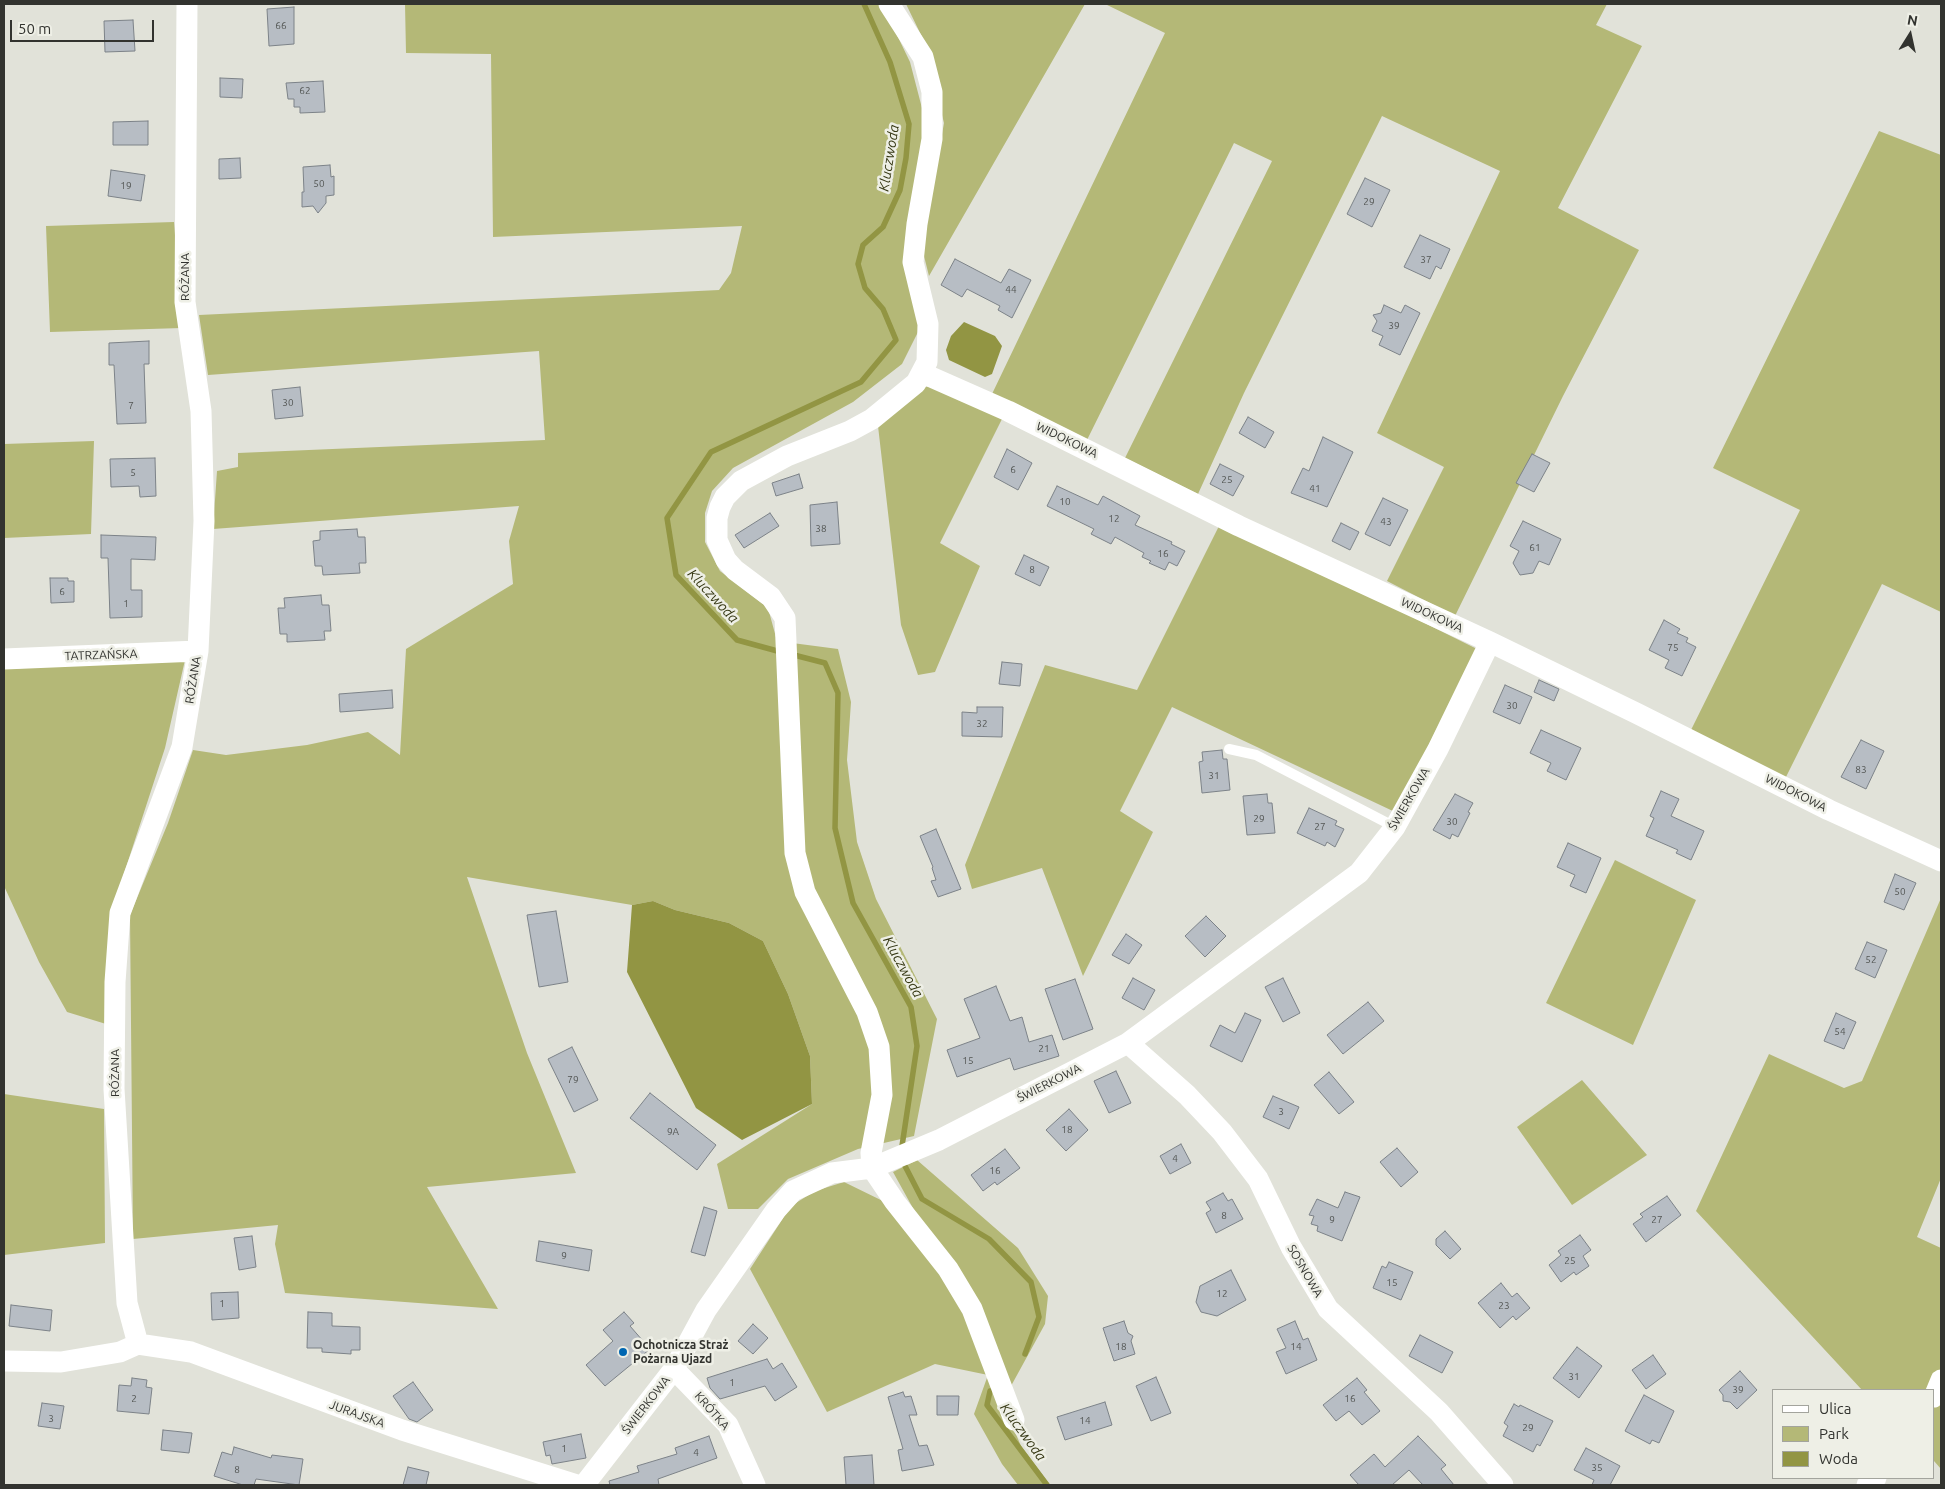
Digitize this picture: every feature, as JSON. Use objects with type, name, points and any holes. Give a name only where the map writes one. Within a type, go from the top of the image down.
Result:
[{"type":"street","name":"RÓŻANA","points":[[138,1344],[127,1302],[114,1089],[115,982],[120,913],[182,747],[198,651],[204,521],[201,411],[185,302],[187,4]]},
{"type":"street","points":[[889,4],[923,57],[932,92],[932,139],[913,262],[928,324],[929,349],[922,373],[906,392],[872,419],[850,431],[788,456],[741,481],[725,497],[720,507],[717,518],[716,540],[726,560],[735,570],[771,597],[785,618],[793,832],[799,873],[805,892],[868,1012],[878,1047],[882,1095],[871,1153],[872,1168],[895,1202],[948,1269],[972,1309],[1014,1420]]},
{"type":"street","name":"WIDOKOWA","points":[[922,373],[1008,411],[1239,526],[1490,642],[1829,810],[1941,861]]},
{"type":"street","name":"ŚWIERKOWA","points":[[584,1485],[674,1369],[706,1310],[776,1210],[793,1191],[832,1173],[872,1168],[968,1126],[1128,1042],[1359,873],[1395,827],[1438,749],[1490,642]]},
{"type":"street","name":"TATRZAŃSKA","points":[[4,659],[198,651]]},
{"type":"street","name":"SOSNOWA","points":[[1128,1042],[1187,1095],[1222,1132],[1258,1179],[1291,1247],[1328,1309],[1438,1412],[1503,1485]]},
{"type":"street","points":[[4,1361],[61,1362],[120,1352],[138,1344]]},
{"type":"street","name":"JURAJSKA","points":[[138,1344],[191,1352],[402,1430],[577,1485]]},
{"type":"street","name":"KRÓTKA","points":[[674,1369],[728,1425],[754,1485]]},
{"type":"street","points":[[1935,1395],[1941,1380]]},
{"type":"lane","points":[[1229,749],[1256,755],[1395,827]]},
{"type":"green space","points":[[405,4],[882,4],[910,62],[923,112],[919,330],[902,364],[853,402],[733,468],[712,491],[705,513],[705,542],[720,571],[768,608],[777,641],[838,649],[851,702],[847,760],[857,842],[876,899],[937,1019],[914,1136],[858,1149],[788,1179],[758,1209],[728,1209],[717,1164],[812,1104],[810,1056],[788,994],[763,941],[729,923],[675,910],[653,901],[632,905],[467,877],[527,1053],[576,1173],[427,1187],[498,1309],[285,1293],[275,1244],[278,1225],[133,1239],[130,915],[168,823],[193,750],[226,755],[307,745],[368,732],[400,755],[406,649],[513,584],[509,541],[519,506],[213,529],[217,471],[238,467],[238,453],[545,440],[539,351],[208,375],[199,315],[719,290],[731,273],[742,226],[493,237],[491,54],[406,53]]},
{"type":"green space","points":[[906,4],[1085,4],[929,276],[922,248],[944,123],[923,39]]},
{"type":"green space","points":[[1105,4],[1607,4],[1596,25],[1642,46],[1558,208],[1639,250],[1563,396],[1455,616],[1387,581],[1444,467],[1377,433],[1500,171],[1382,116],[1244,393],[1198,494],[1125,458],[1272,161],[1234,143],[1087,440],[992,394],[1165,33]]},
{"type":"green space","points":[[1879,131],[1941,155],[1941,612],[1882,584],[1785,779],[1690,732],[1800,510],[1713,468]]},
{"type":"green space","points":[[174,222],[182,328],[50,332],[46,226]]},
{"type":"green space","points":[[944,385],[1004,415],[940,543],[980,566],[935,672],[918,675],[901,625],[878,426],[922,387]]},
{"type":"green space","points":[[94,441],[91,534],[4,538],[4,444]]},
{"type":"green space","points":[[1221,522],[1477,649],[1395,812],[1172,707],[1120,811],[1153,832],[1083,976],[1042,868],[972,889],[965,865],[1045,665],[1137,690]]},
{"type":"green space","points":[[185,660],[165,748],[115,901],[106,1024],[67,1012],[39,962],[4,886],[4,669]]},
{"type":"green space","points":[[1615,860],[1696,900],[1633,1045],[1546,1003]]},
{"type":"green space","points":[[1941,898],[1941,1178],[1917,1237],[1941,1248],[1941,1469],[1935,1462],[1935,1389],[1861,1389],[1696,1211],[1769,1054],[1844,1088],[1862,1081]]},
{"type":"green space","points":[[1582,1080],[1647,1155],[1572,1205],[1517,1127]]},
{"type":"green space","points":[[4,1094],[104,1109],[105,1243],[4,1255]]},
{"type":"green space","points":[[917,1160],[1018,1248],[1048,1296],[1045,1324],[1011,1386],[893,1172]]},
{"type":"green space","points":[[844,1182],[889,1204],[949,1279],[1021,1446],[1050,1485],[1018,1485],[1002,1464],[974,1414],[988,1375],[935,1364],[827,1412],[750,1269],[791,1206],[815,1191]]},
{"type":"water","points":[[964,322],[995,336],[1002,346],[992,374],[985,377],[949,360],[946,350],[951,336]]},
{"type":"water","points":[[653,901],[675,910],[729,923],[763,941],[788,994],[810,1056],[812,1104],[742,1140],[696,1108],[627,972],[632,905]]},
{"type":"building","points":[[294,7],[294,44],[269,46],[267,9]]},
{"type":"building","points":[[133,20],[135,51],[105,52],[104,21]]},
{"type":"building","points":[[220,78],[243,79],[242,98],[220,97]]},
{"type":"building","points":[[323,81],[325,112],[300,113],[300,107],[294,107],[294,99],[288,99],[286,83]]},
{"type":"building","points":[[148,121],[148,145],[113,145],[113,122]]},
{"type":"building","points":[[240,158],[241,178],[219,179],[219,159]]},
{"type":"building","points":[[330,165],[331,177],[334,176],[334,195],[326,196],[326,203],[318,213],[313,206],[302,207],[302,192],[304,192],[303,167]]},
{"type":"building","points":[[111,170],[145,175],[141,201],[108,196]]},
{"type":"building","points":[[1365,178],[1390,190],[1372,227],[1347,214]]},
{"type":"building","points":[[1420,235],[1450,249],[1441,269],[1436,266],[1430,279],[1404,267]]},
{"type":"building","points":[[955,259],[1001,283],[1009,269],[1031,280],[1012,318],[998,310],[1000,306],[967,289],[962,297],[941,285]]},
{"type":"building","points":[[1384,305],[1401,313],[1405,305],[1420,313],[1400,355],[1379,345],[1383,336],[1372,331],[1377,321],[1373,315],[1381,313]]},
{"type":"building","points":[[149,341],[149,364],[144,364],[146,423],[117,424],[114,365],[109,365],[109,343]]},
{"type":"building","points":[[300,387],[303,416],[275,419],[272,390]]},
{"type":"building","points":[[1248,417],[1274,432],[1265,448],[1239,433]]},
{"type":"building","points":[[1323,437],[1353,452],[1327,507],[1291,493],[1303,468],[1309,471]]},
{"type":"building","points":[[1007,449],[1032,463],[1018,490],[994,477]]},
{"type":"building","points":[[1532,454],[1550,463],[1534,492],[1516,483]]},
{"type":"building","points":[[155,458],[156,496],[140,497],[139,486],[111,487],[110,459]]},
{"type":"building","points":[[1220,464],[1244,476],[1233,496],[1210,484]]},
{"type":"building","points":[[799,474],[803,488],[776,496],[772,483]]},
{"type":"building","points":[[1057,486],[1098,505],[1103,496],[1140,516],[1135,525],[1172,542],[1171,544],[1185,551],[1177,566],[1169,562],[1165,570],[1149,563],[1151,561],[1142,557],[1144,553],[1115,537],[1111,544],[1091,534],[1094,529],[1047,506]]},
{"type":"building","points":[[1383,498],[1408,510],[1390,546],[1365,534]]},
{"type":"building","points":[[837,502],[840,544],[811,546],[810,505]]},
{"type":"building","points":[[770,513],[779,526],[744,548],[735,535]]},
{"type":"building","points":[[1523,521],[1561,539],[1549,565],[1539,561],[1533,573],[1520,575],[1513,563],[1519,551],[1510,546]]},
{"type":"building","points":[[1341,523],[1359,532],[1350,550],[1332,541]]},
{"type":"building","points":[[357,529],[358,537],[365,537],[366,563],[359,563],[360,573],[323,575],[322,566],[315,566],[313,541],[320,540],[320,531]]},
{"type":"building","points":[[101,535],[156,537],[155,560],[131,559],[131,590],[142,590],[142,617],[110,618],[108,558],[101,558]]},
{"type":"building","points":[[1024,555],[1049,567],[1040,586],[1015,574]]},
{"type":"building","points":[[50,578],[68,578],[68,581],[74,581],[74,602],[51,603]]},
{"type":"building","points":[[321,595],[322,605],[329,605],[331,631],[324,631],[325,640],[287,642],[287,634],[280,634],[278,608],[285,608],[284,598]]},
{"type":"building","points":[[1664,620],[1680,629],[1677,633],[1688,638],[1686,642],[1696,647],[1682,676],[1665,668],[1669,660],[1649,650]]},
{"type":"building","points":[[1002,662],[1022,664],[1020,686],[999,684]]},
{"type":"building","points":[[1539,680],[1559,689],[1554,701],[1534,692]]},
{"type":"building","points":[[1505,685],[1532,697],[1520,724],[1493,712]]},
{"type":"building","points":[[392,690],[393,708],[340,712],[339,694]]},
{"type":"building","points":[[977,707],[1003,707],[1002,737],[962,736],[962,712],[977,713]]},
{"type":"building","points":[[1541,730],[1581,748],[1566,780],[1547,771],[1551,763],[1530,753]]},
{"type":"building","points":[[1861,740],[1884,751],[1866,789],[1841,777]]},
{"type":"building","points":[[1222,750],[1223,759],[1227,759],[1230,790],[1202,793],[1199,762],[1203,761],[1202,752]]},
{"type":"building","points":[[1661,791],[1679,799],[1671,816],[1704,831],[1691,860],[1676,853],[1678,850],[1646,836],[1654,818],[1650,816]]},
{"type":"building","points":[[1267,794],[1268,803],[1272,803],[1275,833],[1247,835],[1243,796]]},
{"type":"building","points":[[1455,794],[1473,803],[1458,837],[1452,834],[1450,839],[1433,830]]},
{"type":"building","points":[[1309,808],[1337,821],[1335,825],[1344,829],[1335,847],[1327,842],[1325,846],[1297,833]]},
{"type":"building","points":[[936,829],[961,889],[938,897],[931,881],[936,880],[933,867],[920,836]]},
{"type":"building","points":[[1568,843],[1601,858],[1586,893],[1570,886],[1575,875],[1557,867]]},
{"type":"building","points":[[1895,874],[1916,883],[1904,910],[1884,902]]},
{"type":"building","points":[[556,911],[568,982],[539,987],[527,915]]},
{"type":"building","points":[[1206,916],[1226,936],[1205,957],[1185,936]]},
{"type":"building","points":[[1126,934],[1142,945],[1129,964],[1112,955]]},
{"type":"building","points":[[1867,942],[1887,950],[1875,978],[1855,969]]},
{"type":"building","points":[[1133,978],[1155,990],[1144,1010],[1122,998]]},
{"type":"building","points":[[1283,978],[1300,1013],[1283,1022],[1265,987]]},
{"type":"building","points":[[1075,979],[1093,1029],[1063,1040],[1045,989]]},
{"type":"building","points":[[996,986],[1010,1021],[1022,1017],[1029,1042],[1052,1035],[1059,1056],[1014,1070],[1010,1058],[957,1077],[947,1050],[980,1038],[964,999]]},
{"type":"building","points":[[1368,1002],[1384,1021],[1343,1054],[1327,1035]]},
{"type":"building","points":[[1245,1013],[1261,1020],[1242,1062],[1210,1046],[1220,1025],[1235,1033]]},
{"type":"building","points":[[1836,1013],[1856,1022],[1844,1049],[1824,1041]]},
{"type":"building","points":[[572,1047],[598,1100],[574,1112],[548,1059]]},
{"type":"building","points":[[1116,1071],[1131,1103],[1109,1113],[1094,1081]]},
{"type":"building","points":[[1329,1072],[1354,1102],[1339,1114],[1314,1085]]},
{"type":"building","points":[[650,1093],[716,1145],[697,1170],[630,1118]]},
{"type":"building","points":[[1273,1096],[1299,1107],[1289,1129],[1263,1117]]},
{"type":"building","points":[[1069,1109],[1088,1130],[1066,1151],[1046,1130]]},
{"type":"building","points":[[1181,1144],[1191,1163],[1170,1174],[1160,1156]]},
{"type":"building","points":[[1397,1148],[1418,1172],[1401,1187],[1380,1162]]},
{"type":"building","points":[[1005,1149],[1020,1168],[997,1185],[995,1182],[983,1191],[971,1175]]},
{"type":"building","points":[[1345,1192],[1360,1197],[1342,1241],[1317,1231],[1318,1226],[1311,1224],[1314,1216],[1309,1215],[1317,1199],[1338,1208]]},
{"type":"building","points":[[1223,1193],[1228,1201],[1232,1199],[1243,1219],[1216,1233],[1206,1213],[1211,1210],[1206,1202]]},
{"type":"building","points":[[1667,1196],[1681,1215],[1646,1242],[1633,1224],[1643,1217],[1640,1214]]},
{"type":"building","points":[[704,1207],[717,1211],[705,1256],[691,1252]]},
{"type":"building","points":[[1445,1231],[1461,1249],[1450,1259],[1436,1245],[1436,1239]]},
{"type":"building","points":[[1580,1235],[1591,1250],[1583,1256],[1589,1266],[1576,1275],[1574,1272],[1561,1282],[1549,1265],[1561,1255],[1558,1251]]},
{"type":"building","points":[[252,1236],[256,1267],[239,1270],[234,1238]]},
{"type":"building","points":[[539,1241],[592,1250],[589,1271],[536,1261]]},
{"type":"building","points":[[1389,1262],[1413,1272],[1401,1300],[1373,1288],[1382,1266],[1386,1268]]},
{"type":"building","points":[[1231,1270],[1246,1300],[1217,1316],[1201,1312],[1196,1302],[1200,1286]]},
{"type":"building","points":[[1501,1283],[1512,1297],[1517,1293],[1530,1308],[1516,1320],[1513,1316],[1500,1328],[1478,1303]]},
{"type":"building","points":[[238,1292],[239,1318],[212,1320],[211,1293]]},
{"type":"building","points":[[11,1305],[52,1310],[50,1331],[9,1326]]},
{"type":"building","points":[[308,1312],[332,1313],[332,1326],[360,1327],[360,1350],[351,1350],[351,1354],[322,1352],[322,1348],[307,1348]]},
{"type":"building","name":"Ochotnicza Straż Pożarna Ujazd","points":[[624,1312],[634,1323],[630,1326],[650,1349],[605,1386],[586,1365],[613,1341],[603,1330]]},
{"type":"building","points":[[1124,1321],[1128,1333],[1133,1336],[1131,1341],[1135,1354],[1114,1361],[1103,1328]]},
{"type":"building","points":[[1295,1321],[1303,1340],[1308,1338],[1317,1360],[1286,1374],[1276,1352],[1286,1348],[1277,1329]]},
{"type":"building","points":[[753,1324],[768,1338],[753,1354],[738,1341]]},
{"type":"building","points":[[1420,1335],[1453,1352],[1442,1373],[1409,1356]]},
{"type":"building","points":[[1577,1347],[1602,1366],[1579,1398],[1553,1378]]},
{"type":"building","points":[[1653,1355],[1666,1374],[1646,1389],[1632,1370]]},
{"type":"building","points":[[767,1359],[773,1369],[782,1363],[797,1387],[775,1401],[765,1386],[720,1399],[710,1388],[707,1378]]},
{"type":"building","points":[[1740,1371],[1757,1390],[1737,1409],[1730,1402],[1723,1401],[1723,1395],[1719,1390]]},
{"type":"building","points":[[1156,1377],[1171,1413],[1151,1421],[1136,1386]]},
{"type":"building","points":[[132,1378],[147,1380],[146,1387],[152,1388],[149,1414],[117,1411],[119,1385],[131,1386]]},
{"type":"building","points":[[1357,1378],[1367,1390],[1364,1392],[1380,1411],[1362,1425],[1349,1411],[1336,1421],[1323,1405]]},
{"type":"building","points":[[413,1382],[433,1410],[417,1422],[409,1419],[393,1396]]},
{"type":"building","points":[[903,1392],[905,1397],[911,1396],[917,1415],[909,1415],[919,1446],[927,1445],[934,1465],[902,1471],[898,1450],[903,1449],[888,1397]]},
{"type":"building","points":[[1644,1395],[1674,1411],[1659,1443],[1652,1440],[1650,1444],[1625,1431]]},
{"type":"building","points":[[937,1396],[959,1396],[958,1415],[937,1415]]},
{"type":"building","points":[[1105,1402],[1112,1425],[1065,1440],[1057,1417]]},
{"type":"building","points":[[42,1403],[64,1406],[60,1429],[38,1426]]},
{"type":"building","points":[[1514,1404],[1553,1421],[1540,1446],[1537,1444],[1533,1452],[1503,1436],[1508,1426],[1504,1423]]},
{"type":"building","points":[[163,1430],[192,1433],[189,1453],[161,1450]]},
{"type":"building","points":[[581,1434],[586,1458],[552,1464],[550,1455],[546,1456],[543,1442]]},
{"type":"building","points":[[709,1436],[717,1458],[658,1479],[659,1485],[610,1485],[609,1481],[639,1472],[637,1466],[677,1454],[675,1448]]},
{"type":"building","points":[[1418,1436],[1446,1465],[1441,1469],[1454,1485],[1423,1485],[1409,1470],[1392,1485],[1359,1485],[1350,1475],[1374,1454],[1385,1467]]},
{"type":"building","points":[[234,1447],[271,1458],[272,1455],[303,1459],[299,1485],[256,1479],[254,1485],[243,1485],[214,1476],[222,1452],[232,1455]]},
{"type":"building","points":[[1586,1448],[1620,1466],[1610,1485],[1592,1485],[1594,1480],[1574,1470]]},
{"type":"building","points":[[872,1455],[874,1485],[846,1485],[844,1457]]},
{"type":"building","points":[[408,1467],[429,1472],[426,1485],[403,1485]]},
{"type":"waterway","name":"Kluczwoda","points":[[781,652],[737,640],[676,575],[667,518],[711,452],[861,382],[896,340],[883,309],[865,288],[858,264],[863,245],[883,227],[900,190],[906,158],[909,124],[890,62],[864,4]]},
{"type":"waterway","name":"Kluczwoda","points":[[790,654],[825,663],[838,693],[835,828],[853,903],[911,1007],[917,1046],[902,1146]]},
{"type":"waterway","name":"Kluczwoda","points":[[905,1166],[922,1199],[989,1239],[1031,1282],[1039,1317],[1025,1354]]},
{"type":"waterway","name":"Kluczwoda","points":[[990,1391],[987,1405],[1047,1485]]},
{"type":"place","name":"Ochotnicza Straż Pożarna Ujazd","points":[[623,1352]]}]
